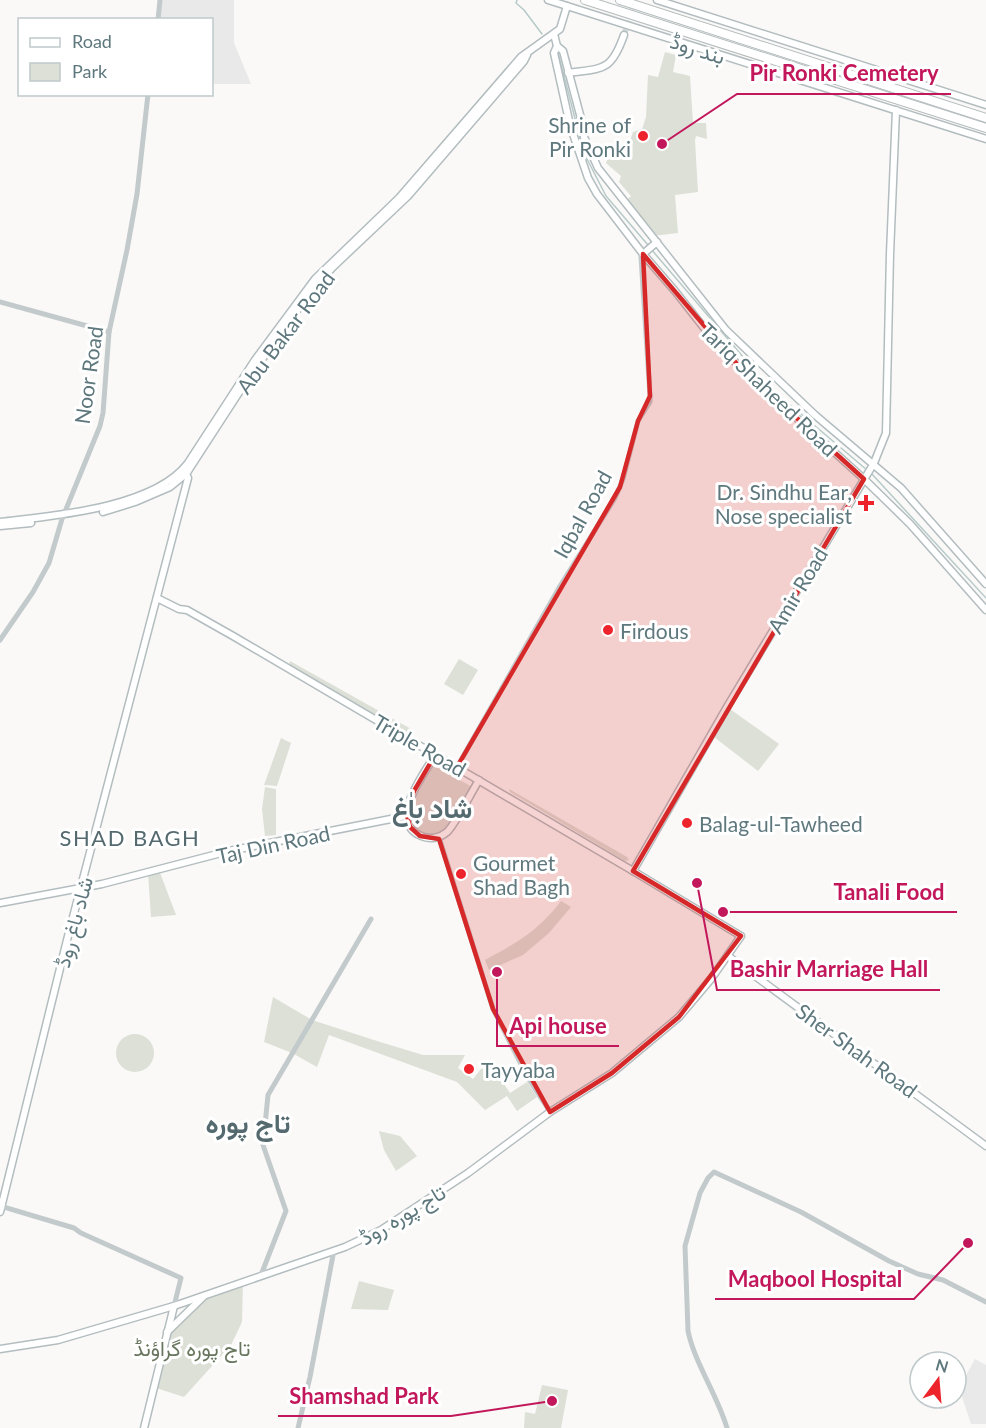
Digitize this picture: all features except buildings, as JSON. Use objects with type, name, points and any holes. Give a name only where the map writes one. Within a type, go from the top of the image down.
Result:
[{"type":"highway","points":[[585,0],[986,128]]},
{"type":"highway","points":[[620,0],[986,118]]},
{"type":"main road","name":"بند روڈ","points":[[548,0],[986,139]]},
{"type":"main road","name":"بند روڈ","points":[[657,0],[986,105]]},
{"type":"main road","name":"Abu Bakar Road","points":[[0,524],[63,517],[100,508],[133,497],[184,472],[255,360],[318,282],[408,196],[524,61],[527,54],[560,29],[567,6]]},
{"type":"main road","name":"Tariq Shaheed Road","points":[[554,34],[557,46],[562,51],[589,152],[598,168],[726,330],[815,415],[914,502],[986,584]]},
{"type":"main road","points":[[568,73],[604,67],[618,52],[624,35]]},
{"type":"main road","name":"Tariq Shaheed Road","points":[[557,46],[554,53],[568,117],[588,178],[597,194],[708,333],[737,364],[864,478],[910,524],[986,610]]},
{"type":"main road","name":"Amir Road","points":[[633,871],[727,707],[873,464],[886,433],[896,110]]},
{"type":"main road","points":[[644,253],[657,243]]},
{"type":"main road","name":"شاد باغ روڈ","points":[[0,1208],[67,940],[188,478],[184,472]]},
{"type":"main road","name":"Triple Road","points":[[157,598],[206,620],[457,766],[741,936]]},
{"type":"main road","points":[[435,755],[408,804],[406,816],[410,827],[420,836],[439,837],[450,829],[479,780]]},
{"type":"main road","name":"Taj Din Road","points":[[0,903],[82,888],[229,851],[406,816]]},
{"type":"main road","name":"تاج پورہ روڈ","points":[[0,1350],[58,1340],[174,1306],[334,1250],[381,1230],[468,1173],[550,1112],[612,1073],[679,1017],[728,956],[741,936]]},
{"type":"main road","name":"Sher Shah Road","points":[[728,956],[986,1146]]},
{"type":"main road","name":"تاج پورہ روڈ","points":[[167,1332],[204,1296]]},
{"type":"main road","points":[[144,1428],[174,1306]]},
{"type":"street","points":[[158,18],[160,0]]},
{"type":"street","name":"Noor Road","points":[[0,640],[33,592],[49,563],[63,517],[104,413],[109,332],[137,194],[148,96]]},
{"type":"street","name":"Iqbal Road","points":[[457,766],[560,586],[620,487],[638,421],[650,402],[640,257],[644,253]]},
{"type":"street","points":[[0,302],[109,332]]},
{"type":"street","points":[[439,837],[493,1009],[528,1078],[550,1112]]},
{"type":"street","points":[[261,1275],[286,1211],[263,1145],[268,1095],[371,919]]},
{"type":"street","points":[[727,1428],[715,1394],[690,1340],[687,1319],[685,1246],[700,1193],[714,1172],[801,1212],[889,1261],[918,1274],[943,1280],[986,1302]]},
{"type":"street","points":[[0,1208],[74,1228],[181,1278],[174,1306]]},
{"type":"street","points":[[297,1428],[310,1377],[334,1250]]},
{"type":"highlighted area","points":[[643,254],[737,364],[864,479],[633,871],[741,936],[679,1017],[612,1073],[550,1112],[493,1009],[439,839],[420,836],[410,827],[406,812],[414,791],[435,755],[457,767],[620,487],[638,421],[650,396]]},
{"type":"shaded area","points":[[162,0],[234,0],[234,43],[251,84],[213,84],[213,18],[160,18]]},
{"type":"shaded area","points":[[975,1359],[986,1365],[986,1424],[971,1424],[966,1410],[968,1372]]},
{"type":"green space","points":[[665,52],[676,55],[673,72],[690,76],[693,123],[706,123],[707,139],[696,136],[695,140],[698,192],[675,195],[678,233],[653,236],[625,202],[631,196],[619,182],[621,176],[606,163],[611,148],[627,150],[633,132],[642,129],[646,117],[648,75],[658,77]]},
{"type":"green space","points":[[459,659],[478,670],[463,695],[444,684]]},
{"type":"green space","points":[[290,661],[413,730],[413,734],[410,735],[289,665]]},
{"type":"green space","points":[[730,709],[779,744],[758,771],[714,737]]},
{"type":"green space","points":[[281,738],[291,743],[277,786],[264,785]]},
{"type":"green space","points":[[433,765],[472,787],[449,824],[433,836],[424,835],[414,828],[408,811],[413,796]]},
{"type":"green space","points":[[265,787],[276,789],[276,835],[265,836],[262,809]]},
{"type":"green space","points":[[509,789],[629,860],[625,861],[510,792]]},
{"type":"green space","points":[[159,870],[176,915],[151,917],[148,873]]},
{"type":"green space","points":[[561,901],[571,907],[549,933],[523,955],[489,970],[485,960],[527,935]]},
{"type":"green space","points":[[273,997],[312,1020],[423,1055],[465,1055],[458,1068],[473,1079],[481,1069],[492,1066],[510,1093],[527,1082],[537,1097],[517,1111],[507,1096],[485,1110],[457,1082],[329,1035],[317,1067],[292,1053],[264,1042]]},
{"type":"green space","points":[[135,1034],[142,1035],[148,1040],[153,1046],[153,1060],[148,1066],[142,1071],[135,1072],[128,1071],[122,1066],[117,1060],[116,1053],[117,1046],[122,1040],[128,1035]]},
{"type":"green space","points":[[379,1131],[400,1136],[417,1156],[396,1171],[384,1150]]},
{"type":"green space","name":"تاج پورہ گراؤنڈ","points":[[243,1281],[242,1322],[231,1345],[184,1397],[153,1387],[168,1333],[212,1293]]},
{"type":"green space","points":[[359,1281],[394,1290],[388,1310],[351,1309]]},
{"type":"green space","points":[[542,1385],[568,1390],[561,1428],[524,1428],[525,1412],[535,1414]]},
{"type":"waterway","points":[[517,0],[516,3],[542,34]]},
{"type":"waterway","points":[[558,53],[584,153],[606,196],[648,245]]},
{"type":"waterway","points":[[651,249],[768,386],[867,470]]},
{"type":"waterway","points":[[871,473],[986,598]]},
{"type":"tunnel","points":[[624,35],[635,0]]},
{"type":"place","name":"Shrine of Pir Ronki","points":[[643,136]]},
{"type":"place","name":"Pir Ronki Cemetery","points":[[662,144]]},
{"type":"place","name":"Dr. Sindhu Ear, Nose specialist","points":[[866,503]]},
{"type":"place","name":"Firdous","points":[[608,630]]},
{"type":"place","name":"Balag-ul-Tawheed","points":[[687,823]]},
{"type":"place","name":"Gourmet Shad Bagh","points":[[461,874]]},
{"type":"place","name":"Bashir Marriage Hall","points":[[697,883]]},
{"type":"place","name":"Tanali Food","points":[[723,912]]},
{"type":"place","name":"Api house","points":[[497,972]]},
{"type":"place","name":"Tayyaba","points":[[469,1069]]},
{"type":"place","name":"Maqbool Hospital","points":[[968,1243]]},
{"type":"place","name":"Shamshad Park","points":[[552,1401]]},
{"type":"district","name":"شاد باٰغ","points":[[432,807]]},
{"type":"district","name":"SHAD BAGH","points":[[130,837]]},
{"type":"district","name":"تاج پورہ","points":[[248,1122]]}]
